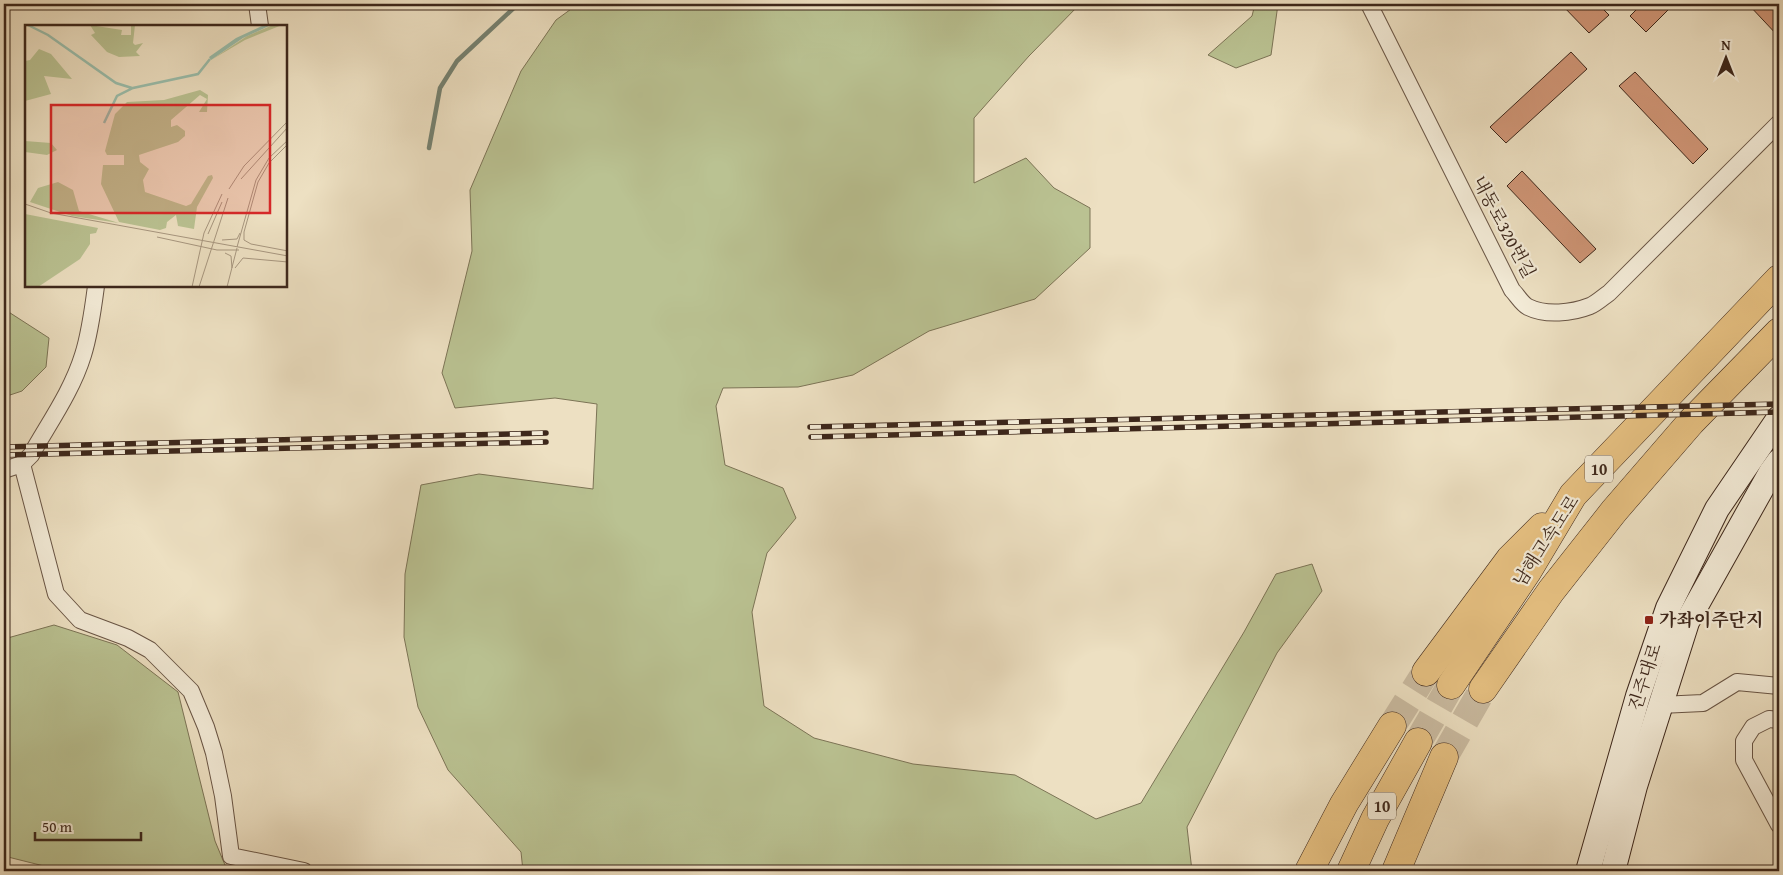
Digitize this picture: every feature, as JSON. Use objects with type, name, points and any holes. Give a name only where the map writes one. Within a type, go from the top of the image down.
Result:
[{"type":"highway","name":"남해고속도로","points":[[1451,684],[1527,572],[1573,495],[1779,278]]},
{"type":"highway","name":"남해고속도로","points":[[1483,689],[1551,590],[1614,511],[1691,422],[1779,332]]},
{"type":"highway","points":[[1426,672],[1510,559],[1573,495]]},
{"type":"highway","points":[[1309,871],[1344,804],[1392,726]]},
{"type":"highway","name":"10","points":[[1351,871],[1375,819],[1418,742]]},
{"type":"highway","name":"10","points":[[1396,871],[1444,757]]},
{"type":"street","points":[[257,4],[260,25]]},
{"type":"street","name":"내동로320번길","points":[[1370,4],[1512,290],[1526,306],[1541,311],[1575,310],[1591,306],[1609,293],[1779,123]]},
{"type":"street","points":[[4,470],[22,464],[31,455],[74,378],[83,356],[90,329],[96,288]]},
{"type":"street","name":"진주대로","points":[[1588,871],[1638,696],[1668,608],[1717,509],[1779,418]]},
{"type":"street","name":"진주대로","points":[[1613,871],[1635,786],[1687,622],[1779,461]]},
{"type":"street","points":[[22,464],[56,594],[80,620],[128,638],[150,650],[191,691],[206,727],[214,753],[224,796],[231,856],[304,871]]},
{"type":"street","points":[[1660,705],[1704,703],[1737,682],[1779,686]]},
{"type":"street","points":[[1779,720],[1769,719],[1753,727],[1744,741],[1744,760],[1779,825]]},
{"type":"green space","points":[[578,4],[1080,4],[1029,56],[974,118],[974,183],[1026,158],[1054,188],[1090,208],[1090,248],[1035,299],[929,331],[853,375],[798,387],[723,388],[716,406],[725,465],[783,488],[796,518],[767,553],[752,612],[764,706],[814,738],[913,764],[1015,775],[1096,819],[1141,803],[1244,632],[1276,574],[1312,564],[1322,591],[1277,653],[1187,827],[1192,871],[523,871],[521,852],[448,770],[418,707],[404,637],[405,574],[421,485],[479,474],[593,489],[597,404],[555,398],[455,408],[442,373],[472,251],[470,190],[521,71],[556,20]]},
{"type":"green space","points":[[1255,4],[1278,4],[1271,55],[1236,68],[1208,55],[1252,16]]},
{"type":"green space","points":[[4,309],[49,338],[46,367],[22,391],[4,397]]},
{"type":"green space","points":[[54,625],[117,645],[178,692],[215,841],[225,865],[256,871],[64,871],[4,856],[4,639]]},
{"type":"building","points":[[1561,4],[1598,4],[1609,15],[1589,33]]},
{"type":"building","points":[[1642,4],[1674,4],[1646,32],[1630,16]]},
{"type":"building","points":[[1748,4],[1779,4],[1779,37]]},
{"type":"building","points":[[1571,52],[1587,69],[1506,143],[1490,127]]},
{"type":"building","points":[[1635,72],[1708,149],[1693,164],[1619,86]]},
{"type":"building","points":[[1522,171],[1596,249],[1580,263],[1507,186]]},
{"type":"waterway","points":[[429,148],[440,88],[457,61],[518,4]]},
{"type":"tunnel","points":[[1392,726],[1426,672]]},
{"type":"tunnel","points":[[1418,742],[1451,685]]},
{"type":"tunnel","points":[[1444,757],[1483,689]]},
{"type":"railway","points":[[810,427],[1779,404]]},
{"type":"railway","points":[[811,437],[1779,412]]},
{"type":"railway","points":[[4,447],[546,433]]},
{"type":"railway","points":[[4,455],[546,442]]},
{"type":"place","name":"가좌이주단지","points":[[1649,620]]}]
